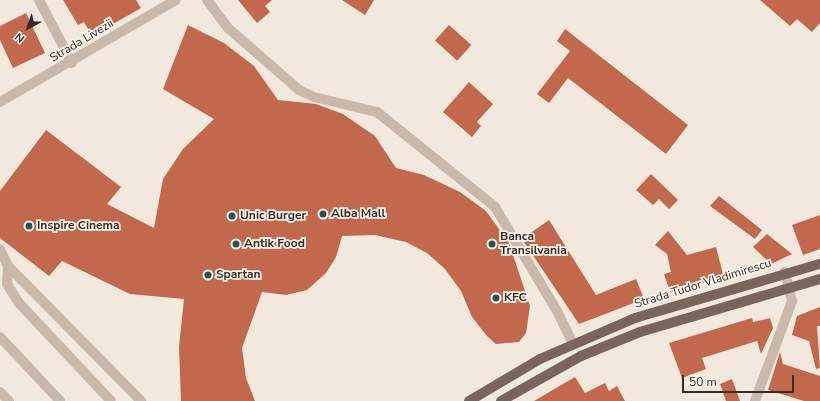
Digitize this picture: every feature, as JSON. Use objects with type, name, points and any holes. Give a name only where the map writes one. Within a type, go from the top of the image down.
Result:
[{"type":"main road","name":"Strada Tudor Vladimirescu","points":[[469,401],[573,344],[670,305],[785,272],[820,264]]},
{"type":"main road","points":[[501,401],[580,356],[640,332],[820,279]]},
{"type":"street","points":[[40,0],[72,63]]},
{"type":"street","name":"Strada Livezii","points":[[1,100],[72,63],[176,0]]},
{"type":"street","points":[[207,0],[228,28],[299,90],[314,97],[378,112],[495,207],[557,310],[573,344]]},
{"type":"street","points":[[0,249],[8,266],[141,401]]},
{"type":"street","points":[[8,266],[4,287],[111,401]]},
{"type":"street","points":[[755,401],[792,301],[790,287],[785,272]]},
{"type":"street","points":[[0,337],[60,401]]},
{"type":"street","points":[[0,392],[9,401]]},
{"type":"building","points":[[63,0],[136,0],[141,8],[92,36],[84,22],[78,25]]},
{"type":"building","points":[[238,0],[272,0],[265,6],[270,12],[257,23]]},
{"type":"building","points":[[342,0],[374,0],[365,15]]},
{"type":"building","points":[[760,0],[820,0],[820,23],[812,32],[797,19],[790,26]]},
{"type":"building","points":[[26,13],[45,53],[13,68],[0,40],[0,26]]},
{"type":"building","name":"Alba Mall","points":[[188,25],[224,43],[254,66],[278,100],[316,104],[343,114],[375,136],[396,168],[424,175],[460,192],[486,211],[509,243],[530,306],[526,333],[519,342],[496,344],[487,336],[472,317],[461,291],[445,269],[427,253],[406,242],[375,235],[342,236],[336,257],[326,273],[307,290],[286,295],[262,292],[242,348],[246,378],[255,401],[181,401],[179,347],[184,299],[130,294],[62,261],[49,276],[0,238],[0,191],[46,130],[121,187],[107,204],[154,228],[163,179],[183,149],[214,119],[163,89]]},
{"type":"building","points":[[449,25],[471,45],[457,61],[435,41]]},
{"type":"building","points":[[565,29],[688,125],[666,154],[568,78],[549,103],[537,94],[570,51],[557,41]]},
{"type":"building","points":[[469,82],[493,104],[477,122],[481,126],[472,137],[443,112]]},
{"type":"building","points":[[651,174],[678,200],[669,209],[659,199],[653,205],[636,190]]},
{"type":"building","points":[[719,196],[762,230],[755,239],[710,206]]},
{"type":"building","points":[[820,215],[820,249],[803,255],[792,225]]},
{"type":"building","points":[[549,220],[596,295],[636,279],[644,299],[579,324],[522,239]]},
{"type":"building","points":[[668,231],[687,255],[716,247],[724,278],[670,292],[664,274],[671,272],[667,254],[655,245]]},
{"type":"building","points":[[767,234],[792,254],[771,264],[753,247]]},
{"type":"building","points":[[820,307],[820,326],[817,326],[820,368],[816,369],[809,341],[792,335],[797,316]]},
{"type":"building","points":[[752,318],[753,322],[770,318],[773,328],[761,354],[757,341],[702,358],[706,369],[682,378],[669,343]]},
{"type":"building","points":[[780,352],[783,364],[820,376],[820,401],[804,401],[768,390]]},
{"type":"building","points":[[575,377],[585,393],[605,383],[609,391],[617,386],[625,401],[534,401]]},
{"type":"building","points":[[732,379],[740,401],[726,401],[720,384]]},
{"type":"place","name":"Alba Mall","points":[[323,214]]},
{"type":"place","name":"Unic Burger","points":[[232,216]]},
{"type":"place","name":"Inspire Cinema","points":[[29,226]]},
{"type":"place","name":"Antik Food","points":[[236,244]]},
{"type":"place","name":"Banca Transilvania","points":[[492,244]]},
{"type":"place","name":"Spartan","points":[[208,275]]},
{"type":"place","name":"KFC","points":[[496,298]]}]
